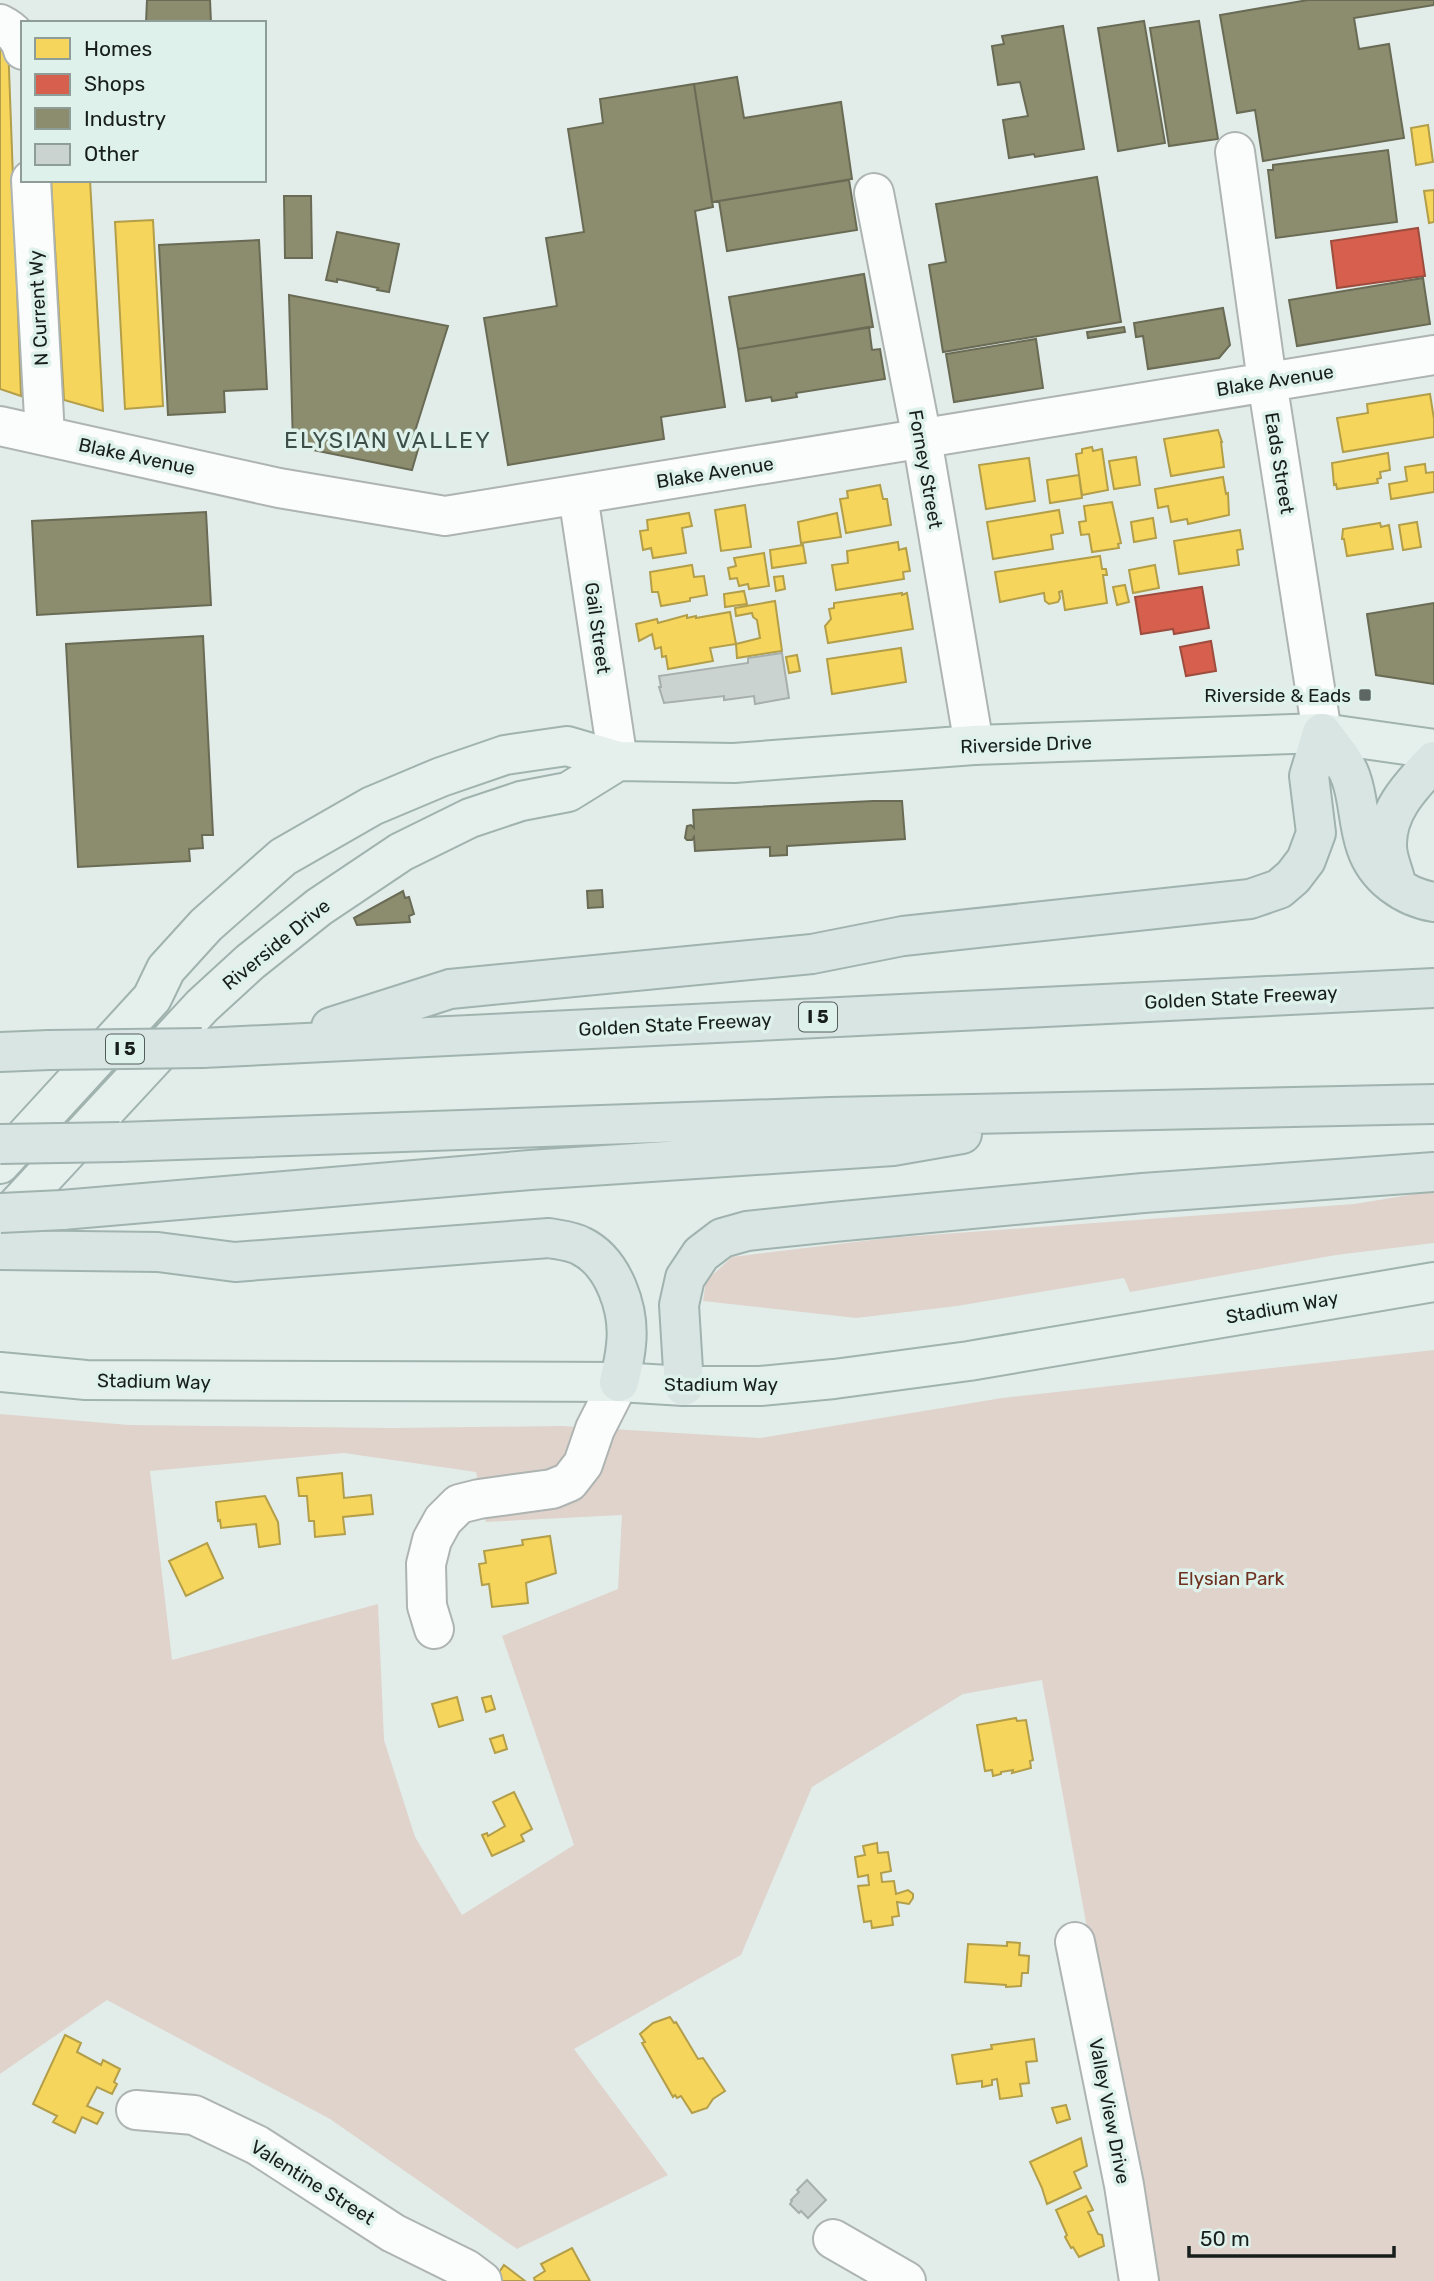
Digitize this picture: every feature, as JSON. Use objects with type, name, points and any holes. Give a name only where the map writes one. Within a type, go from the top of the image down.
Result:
[{"type":"highway","points":[[1322,733],[1351,776],[1366,847],[1379,873],[1421,900],[1434,902]]},
{"type":"highway","points":[[283,1043],[450,989],[812,954],[903,936],[1250,900],[1279,889],[1306,860],[1315,833],[1309,776],[1322,733]]},
{"type":"highway","points":[[1397,887],[1387,848],[1389,827],[1396,806],[1434,761]]},
{"type":"highway","name":"Golden State Freeway","points":[[0,1052],[202,1048],[1434,988]]},
{"type":"highway","points":[[0,1144],[120,1143],[830,1117],[1434,1104]]},
{"type":"highway","points":[[0,1213],[530,1170],[892,1146],[1088,1113]]},
{"type":"highway","points":[[684,1386],[679,1304],[685,1278],[701,1254],[722,1237],[784,1227],[1102,1197],[1434,1172]]},
{"type":"highway","points":[[9,1241],[158,1252],[235,1262],[549,1238],[560,1240],[580,1245],[595,1255],[610,1272],[621,1296],[626,1344],[620,1382]]},
{"type":"main road","name":"Riverside Drive","points":[[0,1164],[152,998],[166,969],[206,925],[283,857],[372,806],[441,777],[505,755],[566,746],[618,761],[734,763],[974,745],[1322,733],[1434,749]]},
{"type":"main road","name":"Riverside Drive","points":[[9,1241],[202,1006],[250,961],[318,907],[401,852],[470,818],[521,801],[568,792],[618,761]]},
{"type":"main road","name":"Stadium Way","points":[[0,1372],[86,1380],[620,1382],[684,1386],[760,1386],[906,1370],[1434,1282]]},
{"type":"street","points":[[0,24],[12,31],[21,44]]},
{"type":"street","name":"Eads Street","points":[[1235,152],[1267,381],[1322,733]]},
{"type":"street","name":"N Current Wy","points":[[31,182],[45,436]]},
{"type":"street","name":"Forney Street","points":[[874,193],[922,439],[974,745]]},
{"type":"street","name":"Blake Avenue","points":[[0,426],[279,488],[445,516],[1434,355]]},
{"type":"street","name":"Gail Street","points":[[578,495],[618,761]]},
{"type":"street","points":[[434,1629],[427,1606],[426,1564],[432,1540],[443,1520],[459,1504],[552,1489],[569,1482],[583,1464],[595,1429],[620,1382]]},
{"type":"street","name":"Valley View Drive","points":[[1075,1942],[1114,2130],[1139,2281]]},
{"type":"street","name":"Valentine Street","points":[[136,2110],[194,2115],[257,2145],[393,2233],[466,2269],[481,2281]]},
{"type":"street","points":[[833,2239],[906,2281]]},
{"type":"green space","points":[[1434,1191],[1434,1243],[1336,1255],[1130,1292],[1124,1278],[957,1306],[856,1318],[703,1301],[706,1281],[732,1257],[888,1238],[1354,1204]]},
{"type":"green space","name":"Elysian Park","points":[[1434,1350],[1434,2281],[1151,2281],[1042,1680],[963,1694],[812,1787],[741,1955],[574,2049],[668,2175],[517,2249],[330,2119],[107,2000],[0,2074],[0,1414],[129,1425],[394,1428],[562,1426],[760,1438],[1002,1398]],"holes":[[[344,1453],[476,1472],[486,1522],[622,1515],[618,1589],[502,1636],[574,1845],[462,1915],[415,1837],[384,1740],[378,1604],[172,1660],[150,1471]]]},
{"type":"building: Homes","points":[[0,42],[8,42],[21,396],[0,389]]},
{"type":"building: Homes","points":[[1428,125],[1433,162],[1416,165],[1411,128]]},
{"type":"building: Homes","points":[[51,182],[90,182],[103,411],[64,400]]},
{"type":"building: Homes","points":[[1434,190],[1434,222],[1429,223],[1424,191]]},
{"type":"building: Homes","points":[[153,220],[163,406],[125,409],[115,222]]},
{"type":"building: Homes","points":[[1430,394],[1434,437],[1343,452],[1337,418],[1368,413],[1367,404]]},
{"type":"building: Homes","points":[[1218,430],[1224,467],[1171,476],[1164,439]]},
{"type":"building: Homes","points":[[1092,447],[1093,451],[1102,449],[1108,490],[1082,495],[1076,454],[1082,453],[1082,449]]},
{"type":"building: Homes","points":[[1388,453],[1390,470],[1380,472],[1378,483],[1337,489],[1336,484],[1334,485],[1332,463]]},
{"type":"building: Homes","points":[[1136,457],[1140,485],[1114,489],[1109,461]]},
{"type":"building: Homes","points":[[1029,458],[1035,501],[986,509],[979,465]]},
{"type":"building: Homes","points":[[1425,464],[1426,473],[1434,472],[1434,492],[1391,499],[1389,484],[1407,481],[1405,467]]},
{"type":"building: Homes","points":[[1079,475],[1082,498],[1050,503],[1047,480]]},
{"type":"building: Homes","points":[[1223,477],[1226,494],[1228,493],[1229,515],[1188,524],[1187,519],[1171,522],[1168,506],[1158,508],[1155,489]]},
{"type":"building: Homes","points":[[880,485],[883,499],[887,499],[891,525],[846,533],[840,499],[848,498],[847,491]]},
{"type":"building: Homes","points":[[1112,502],[1121,543],[1118,544],[1119,548],[1092,552],[1089,534],[1081,535],[1079,522],[1086,521],[1084,506]]},
{"type":"building: Homes","points":[[745,505],[751,547],[721,551],[715,510]]},
{"type":"building: Homes","points":[[1059,510],[1063,533],[1051,535],[1053,549],[993,559],[987,522]]},
{"type":"building: Homes","points":[[689,513],[692,526],[682,528],[686,553],[653,558],[651,548],[643,550],[640,531],[648,530],[647,520]]},
{"type":"building: Homes","points":[[837,513],[841,537],[801,543],[798,522]]},
{"type":"building: Homes","points":[[1153,518],[1156,538],[1134,542],[1131,522]]},
{"type":"building: Homes","points":[[1417,522],[1421,547],[1403,550],[1399,525]]},
{"type":"building: Homes","points":[[1380,523],[1381,527],[1389,525],[1393,549],[1347,556],[1342,539],[1343,529]]},
{"type":"building: Homes","points":[[1240,530],[1243,549],[1237,550],[1239,565],[1179,574],[1174,541]]},
{"type":"building: Homes","points":[[898,542],[899,550],[906,548],[910,571],[903,572],[904,579],[836,590],[832,565],[848,563],[847,551]]},
{"type":"building: Homes","points":[[803,545],[806,563],[772,568],[770,550]]},
{"type":"building: Homes","points":[[764,553],[769,586],[749,589],[748,584],[739,586],[737,578],[730,579],[728,568],[736,566],[734,558]]},
{"type":"building: Homes","points":[[1100,556],[1102,569],[1106,569],[1107,575],[1103,575],[1107,603],[1065,610],[1062,591],[1059,592],[1058,602],[1049,604],[1045,601],[1044,593],[1000,602],[995,572]]},
{"type":"building: Homes","points":[[692,565],[694,577],[704,576],[707,595],[661,606],[658,592],[652,592],[650,572]]},
{"type":"building: Homes","points":[[1155,565],[1159,588],[1133,593],[1129,570]]},
{"type":"building: Homes","points":[[783,576],[785,589],[776,591],[774,577]]},
{"type":"building: Homes","points":[[1125,585],[1129,602],[1117,605],[1113,587]]},
{"type":"building: Homes","points":[[744,591],[747,604],[725,607],[724,594]]},
{"type":"building: Homes","points":[[907,593],[913,629],[828,643],[825,626],[831,619],[829,609],[834,608],[834,603]]},
{"type":"building: Homes","points":[[775,601],[782,651],[737,658],[736,644],[760,638],[757,620],[752,613],[736,616],[735,608]]},
{"type":"building: Homes","points":[[730,612],[736,644],[710,648],[713,661],[668,669],[666,656],[662,657],[661,647],[655,649],[652,634],[639,641],[636,624],[657,619],[658,623],[687,615],[687,618],[696,618]]},
{"type":"building: Homes","points":[[901,648],[906,682],[832,694],[827,659]]},
{"type":"building: Homes","points":[[797,655],[800,671],[789,673],[786,657]]},
{"type":"building: Homes","points":[[342,1473],[344,1498],[371,1495],[373,1514],[343,1517],[345,1534],[315,1537],[314,1521],[309,1521],[307,1496],[299,1496],[297,1478]]},
{"type":"building: Homes","points":[[265,1496],[278,1522],[280,1544],[259,1547],[256,1524],[221,1528],[216,1502]]},
{"type":"building: Homes","points":[[550,1536],[556,1573],[526,1583],[528,1603],[492,1607],[489,1584],[482,1585],[479,1564],[486,1563],[484,1551],[523,1545],[522,1540]]},
{"type":"building: Homes","points":[[207,1543],[223,1578],[186,1596],[169,1561]]},
{"type":"building: Homes","points":[[491,1696],[495,1709],[486,1712],[482,1698]]},
{"type":"building: Homes","points":[[457,1697],[463,1720],[439,1727],[432,1704]]},
{"type":"building: Homes","points":[[1016,1718],[1017,1721],[1026,1720],[1033,1760],[1030,1761],[1031,1768],[1012,1773],[1013,1770],[1001,1772],[993,1776],[992,1770],[985,1771],[977,1725]]},
{"type":"building: Homes","points":[[503,1735],[507,1749],[495,1753],[490,1739]]},
{"type":"building: Homes","points":[[514,1792],[532,1829],[521,1835],[524,1841],[492,1856],[482,1835],[487,1833],[488,1836],[505,1826],[493,1802]]},
{"type":"building: Homes","points":[[877,1843],[878,1853],[888,1852],[891,1871],[881,1873],[882,1882],[894,1881],[896,1894],[908,1890],[913,1894],[913,1898],[909,1904],[897,1902],[899,1916],[892,1917],[893,1925],[872,1928],[871,1921],[864,1922],[858,1886],[869,1885],[868,1875],[858,1877],[855,1857],[865,1855],[863,1846]]},
{"type":"building: Homes","points":[[1007,1942],[1020,1943],[1019,1955],[1029,1956],[1028,1973],[1022,1973],[1021,1986],[965,1982],[968,1944],[1007,1946]]},
{"type":"building: Homes","points":[[670,2017],[676,2022],[698,2059],[703,2058],[725,2091],[713,2099],[707,2108],[692,2113],[681,2096],[673,2097],[642,2043],[645,2042],[640,2034],[653,2023]]},
{"type":"building: Homes","points":[[65,2035],[81,2043],[77,2052],[101,2065],[103,2060],[120,2069],[112,2094],[97,2087],[87,2106],[103,2113],[97,2124],[82,2117],[75,2133],[53,2122],[57,2116],[33,2104]]},
{"type":"building: Homes","points":[[1034,2039],[1037,2061],[1026,2062],[1029,2083],[1020,2084],[1022,2096],[1000,2099],[997,2079],[992,2080],[992,2085],[982,2087],[982,2081],[957,2084],[952,2055],[992,2049],[991,2045]]},
{"type":"building: Homes","points":[[1066,2105],[1070,2119],[1057,2123],[1052,2108]]},
{"type":"building: Homes","points":[[1081,2138],[1087,2166],[1074,2172],[1081,2188],[1047,2204],[1030,2162]]},
{"type":"building: Homes","points":[[1086,2196],[1093,2210],[1088,2212],[1098,2234],[1102,2235],[1104,2246],[1079,2257],[1065,2237],[1067,2235],[1056,2210]]},
{"type":"building: Homes","points":[[572,2248],[590,2281],[535,2281],[534,2278],[545,2271],[541,2264]]},
{"type":"building: Homes","points":[[504,2265],[525,2281],[502,2281],[496,2277]]},
{"type":"building: Shops","points":[[1418,228],[1425,276],[1337,288],[1331,241]]},
{"type":"building: Shops","points":[[1202,587],[1209,628],[1174,634],[1173,629],[1141,634],[1135,597]]},
{"type":"building: Shops","points":[[1211,641],[1216,671],[1186,676],[1180,647]]},
{"type":"building: Industry","points":[[147,0],[210,0],[211,21],[146,21]]},
{"type":"building: Industry","points":[[1308,0],[1434,0],[1434,5],[1354,18],[1359,49],[1389,44],[1404,138],[1263,161],[1255,110],[1237,113],[1220,15]]},
{"type":"building: Industry","points":[[1144,21],[1165,143],[1118,151],[1098,28]]},
{"type":"building: Industry","points":[[1199,21],[1218,139],[1169,146],[1150,28]]},
{"type":"building: Industry","points":[[1063,26],[1084,149],[1035,157],[1034,154],[1009,158],[1003,120],[1028,116],[1020,82],[998,85],[992,46],[1004,44],[1002,36]]},
{"type":"building: Industry","points":[[737,77],[744,118],[841,102],[852,179],[712,202],[694,84]]},
{"type":"building: Industry","points":[[694,84],[713,207],[695,211],[725,407],[661,417],[664,439],[508,465],[484,318],[557,306],[546,238],[584,232],[568,129],[603,123],[600,99]]},
{"type":"building: Industry","points":[[1388,150],[1397,222],[1276,238],[1268,170],[1273,170],[1273,165]]},
{"type":"building: Industry","points":[[1097,177],[1121,322],[943,352],[929,265],[946,262],[936,204]]},
{"type":"building: Industry","points":[[849,180],[857,230],[727,251],[719,201]]},
{"type":"building: Industry","points":[[284,196],[311,196],[312,258],[285,258]]},
{"type":"building: Industry","points":[[337,232],[399,244],[389,292],[337,279],[337,282],[326,280]]},
{"type":"building: Industry","points":[[259,240],[267,389],[224,391],[225,412],[168,415],[159,245]]},
{"type":"building: Industry","points":[[864,274],[873,327],[738,349],[729,297]]},
{"type":"building: Industry","points":[[1423,278],[1430,324],[1297,346],[1289,300]]},
{"type":"building: Industry","points":[[289,295],[448,326],[411,444],[419,446],[412,470],[293,446]]},
{"type":"building: Industry","points":[[1223,308],[1230,345],[1219,358],[1148,369],[1143,336],[1136,337],[1134,323]]},
{"type":"building: Industry","points":[[869,327],[872,350],[880,349],[885,379],[796,393],[797,397],[772,401],[771,397],[746,401],[738,349]]},
{"type":"building: Industry","points":[[1124,327],[1125,332],[1088,338],[1087,332]]},
{"type":"building: Industry","points":[[1036,339],[1043,388],[954,402],[946,354]]},
{"type":"building: Industry","points":[[206,512],[211,605],[37,615],[32,521]]},
{"type":"building: Industry","points":[[1434,603],[1434,684],[1376,675],[1367,614]]},
{"type":"building: Industry","points":[[203,636],[213,835],[202,835],[203,848],[189,849],[190,861],[78,867],[66,644]]},
{"type":"building: Industry","points":[[902,801],[905,839],[787,846],[787,855],[770,856],[770,847],[695,851],[694,837],[692,840],[685,838],[687,826],[694,828],[693,810]]},
{"type":"building: Industry","points":[[602,890],[603,907],[588,908],[587,891]]},
{"type":"building: Industry","points":[[403,891],[405,898],[409,897],[414,914],[409,916],[410,922],[357,925],[354,918]]},
{"type":"building: Other","points":[[782,653],[789,698],[755,704],[754,696],[724,700],[724,696],[664,703],[659,676],[748,663],[748,658]]},
{"type":"building: Other","points":[[807,2180],[826,2200],[808,2218],[790,2204],[799,2192],[797,2190]]},
{"type":"place","name":"Riverside & Eads","points":[[1365,695]]},
{"type":"district","name":"ELYSIAN VALLEY","points":[[388,440]]}]
